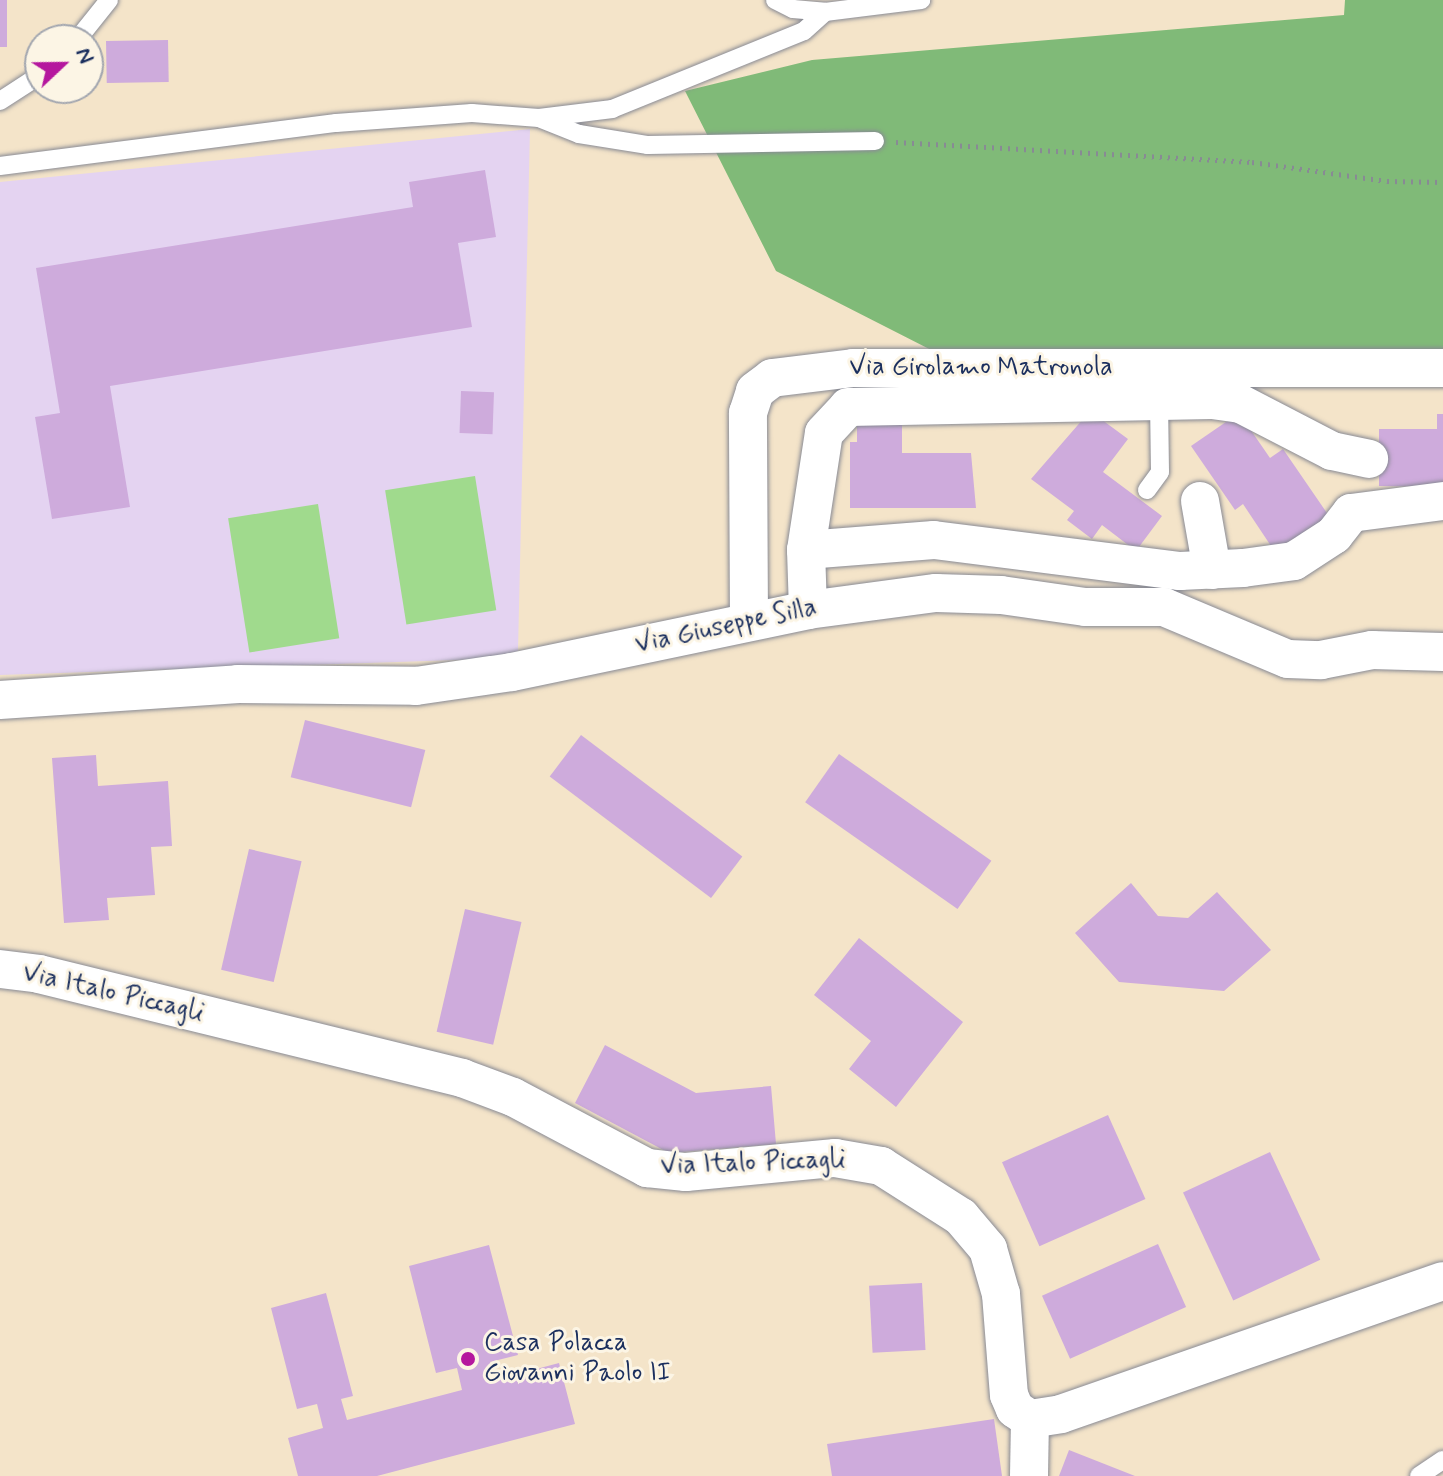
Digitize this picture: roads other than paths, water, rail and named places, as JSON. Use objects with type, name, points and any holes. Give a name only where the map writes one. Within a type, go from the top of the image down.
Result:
[{"type":"street","name":"Via Girolamo Matronola","points":[[749,621],[748,413],[755,391],[772,378],[865,368],[1443,368]]},
{"type":"street","points":[[808,610],[806,550],[824,433],[848,407],[1159,400],[1241,404],[1332,451],[1369,459]]},
{"type":"street","points":[[1200,501],[1212,570]]},
{"type":"street","points":[[806,550],[934,540],[1180,571],[1212,570],[1294,561],[1334,535],[1351,513],[1443,501]]},
{"type":"street","name":"Via Giuseppe Silla","points":[[0,700],[211,685],[416,686],[512,672],[808,610],[919,594],[989,594],[1067,606],[1164,607],[1288,659],[1321,660],[1372,650],[1443,652]]},
{"type":"street","name":"Via Italo Piccagli","points":[[0,969],[55,978],[485,1085],[647,1168],[686,1172],[835,1158],[881,1166],[954,1212],[988,1249],[1001,1294],[1009,1395],[1015,1409],[1030,1419]]},
{"type":"street","points":[[1029,1476],[1030,1419],[1061,1414],[1443,1281]]},
{"type":"lane","points":[[90,24],[109,0]]},
{"type":"lane","points":[[775,0],[793,9],[825,12],[921,0]]},
{"type":"lane","points":[[0,166],[336,123],[472,113],[539,118],[612,109],[703,76],[804,31],[825,12]]},
{"type":"lane","points":[[0,101],[24,85]]},
{"type":"lane","points":[[539,118],[579,134],[648,145],[875,141]]},
{"type":"lane","points":[[1147,490],[1160,472],[1159,400]]},
{"type":"lane","points":[[1419,1476],[1443,1460]]},
{"type":"place","name":"Casa Polacca Giovanni Paolo II","points":[[468,1359]]}]
